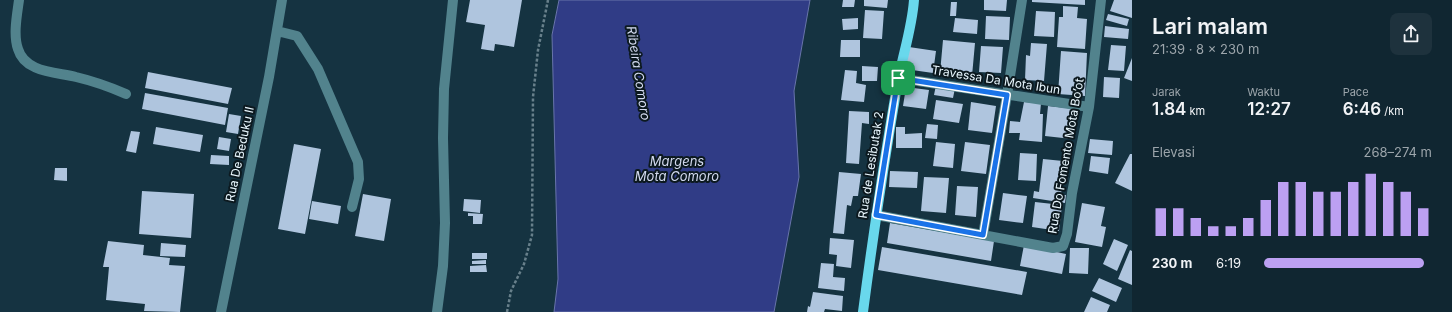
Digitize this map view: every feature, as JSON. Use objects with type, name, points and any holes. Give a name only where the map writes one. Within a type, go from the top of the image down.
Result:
[{"type":"main road","name":"Rua de Lesibutak 2","points":[[864,312],[876,215],[898,78],[913,13],[914,0]]},
{"type":"street","points":[[19,0],[16,42],[22,59],[29,64],[56,74],[75,76],[126,94]]},
{"type":"street","name":"Rua De Beduku II","points":[[221,312],[269,78],[282,0]]},
{"type":"street","points":[[437,312],[444,266],[445,223],[442,138],[444,89],[453,0]]},
{"type":"street","points":[[983,235],[1022,0]]},
{"type":"street","name":"Rua Do Fomento Mota Bo’ot","points":[[876,215],[1053,248],[1063,246],[1067,234],[1072,192],[1089,107],[1101,0]]},
{"type":"street","points":[[277,31],[297,36],[318,68],[358,162],[359,179],[352,207]]},
{"type":"street","name":"Travessa Da Mota Ibun","points":[[898,78],[1089,107]]},
{"type":"path","points":[[507,312],[511,291],[524,264],[532,235],[533,97],[538,50],[548,0]]},
{"type":"water","name":"Margens Mota Comoro","points":[[559,0],[810,0],[794,91],[799,177],[774,312],[554,312],[558,279],[552,35]]},
{"type":"building","points":[[470,0],[522,0],[514,47],[495,44],[494,51],[481,49],[485,25],[466,22]]},
{"type":"building","points":[[843,0],[855,0],[854,7],[842,7]]},
{"type":"building","points":[[864,0],[888,0],[887,8],[864,6]]},
{"type":"building","points":[[984,0],[1007,0],[1006,11],[984,10]]},
{"type":"building","points":[[1032,0],[1085,0],[1085,5],[1032,2]]},
{"type":"building","points":[[1114,0],[1132,0],[1132,18],[1110,11]]},
{"type":"building","points":[[951,2],[957,2],[956,16],[950,16]]},
{"type":"building","points":[[1063,6],[1078,7],[1077,18],[1087,19],[1085,49],[1057,47],[1059,17],[1063,17]]},
{"type":"building","points":[[865,10],[884,11],[882,39],[863,38]]},
{"type":"building","points":[[1036,11],[1055,12],[1054,37],[1034,36]]},
{"type":"building","points":[[1108,14],[1129,19],[1127,26],[1106,20]]},
{"type":"building","points":[[986,16],[1010,17],[1009,40],[985,39]]},
{"type":"building","points":[[858,18],[858,29],[843,30],[842,19]]},
{"type":"building","points":[[955,18],[978,20],[977,34],[953,32]]},
{"type":"building","points":[[1105,26],[1129,29],[1128,39],[1104,37]]},
{"type":"building","points":[[841,40],[860,40],[860,57],[840,57]]},
{"type":"building","points":[[943,40],[975,43],[972,76],[940,73]]},
{"type":"building","points":[[1031,43],[1047,44],[1044,81],[1025,80],[1026,55],[1030,56]]},
{"type":"building","points":[[1111,45],[1126,46],[1124,71],[1108,70]]},
{"type":"building","points":[[981,46],[1003,47],[1001,73],[979,72]]},
{"type":"building","points":[[909,47],[936,51],[933,73],[905,69]]},
{"type":"building","points":[[1061,51],[1087,53],[1085,96],[1058,94]]},
{"type":"building","points":[[1132,58],[1132,81],[1124,78]]},
{"type":"building","points":[[862,66],[878,67],[877,81],[862,81]]},
{"type":"building","points":[[845,70],[857,71],[856,83],[866,85],[864,102],[841,100]]},
{"type":"building","points":[[148,72],[232,88],[228,104],[145,88]]},
{"type":"building","points":[[1104,77],[1120,78],[1119,98],[1103,97]]},
{"type":"building","points":[[936,85],[955,88],[953,98],[934,95]]},
{"type":"building","points":[[906,87],[929,90],[926,109],[903,106]]},
{"type":"building","points":[[145,93],[228,108],[225,125],[142,109]]},
{"type":"building","points":[[936,100],[963,104],[959,123],[933,119]]},
{"type":"building","points":[[971,102],[996,106],[992,133],[968,130]]},
{"type":"building","points":[[1024,102],[1041,103],[1040,114],[1043,114],[1042,142],[1019,140],[1020,133],[1009,133],[1010,121],[1020,122]]},
{"type":"building","points":[[1048,106],[1076,109],[1072,139],[1045,136]]},
{"type":"building","points":[[849,111],[869,112],[869,124],[862,123],[859,164],[846,163]]},
{"type":"building","points":[[229,114],[241,116],[238,134],[226,132]]},
{"type":"building","points":[[927,124],[938,125],[937,139],[925,138]]},
{"type":"building","points":[[156,127],[203,135],[200,152],[153,144]]},
{"type":"building","points":[[896,127],[905,127],[905,134],[922,133],[922,148],[896,148]]},
{"type":"building","points":[[131,131],[140,132],[136,153],[126,151]]},
{"type":"building","points":[[219,137],[231,139],[229,151],[217,149]]},
{"type":"building","points":[[1090,139],[1113,141],[1112,155],[1088,153]]},
{"type":"building","points":[[936,142],[955,144],[953,168],[933,166]]},
{"type":"building","points":[[965,142],[990,145],[986,174],[961,171]]},
{"type":"building","points":[[294,144],[321,149],[305,234],[278,229]]},
{"type":"building","points":[[1020,153],[1037,154],[1036,181],[1018,180]]},
{"type":"building","points":[[1130,154],[1132,154],[1132,191],[1115,183]]},
{"type":"building","points":[[211,155],[229,156],[229,165],[210,164]]},
{"type":"building","points":[[1091,156],[1110,158],[1108,174],[1089,171]]},
{"type":"building","points":[[1043,159],[1063,161],[1059,186],[1062,186],[1061,195],[1066,195],[1065,203],[1033,198],[1034,191],[1039,192]]},
{"type":"building","points":[[55,168],[67,168],[67,181],[54,180]]},
{"type":"building","points":[[890,171],[918,172],[917,188],[889,187]]},
{"type":"building","points":[[839,172],[861,174],[858,196],[853,196],[851,206],[847,205],[844,234],[833,233]]},
{"type":"building","points":[[924,177],[949,178],[946,213],[921,211]]},
{"type":"building","points":[[957,186],[978,187],[976,217],[955,215]]},
{"type":"building","points":[[142,191],[194,194],[191,238],[139,234]]},
{"type":"building","points":[[1003,193],[1027,196],[1023,223],[999,220]]},
{"type":"building","points":[[363,194],[391,199],[384,241],[355,236]]},
{"type":"building","points":[[464,199],[481,200],[480,213],[463,211]]},
{"type":"building","points":[[312,201],[341,206],[338,224],[309,219]]},
{"type":"building","points":[[1035,202],[1062,205],[1059,231],[1032,227]]},
{"type":"building","points":[[1082,203],[1105,207],[1101,226],[1106,227],[1102,247],[1075,242]]},
{"type":"building","points":[[468,213],[483,214],[482,224],[473,224],[473,216],[468,216]]},
{"type":"building","points":[[890,223],[994,241],[991,261],[887,243]]},
{"type":"building","points":[[830,238],[854,240],[851,268],[836,266],[837,255],[829,254]]},
{"type":"building","points":[[1114,239],[1128,245],[1117,271],[1103,264]]},
{"type":"building","points":[[108,241],[144,245],[143,255],[170,258],[169,265],[185,266],[180,312],[144,311],[145,304],[106,300],[109,267],[103,267]]},
{"type":"building","points":[[161,243],[186,245],[185,257],[160,256]]},
{"type":"building","points":[[1024,245],[1066,254],[1062,274],[1020,266]]},
{"type":"building","points":[[882,247],[1027,272],[1022,295],[878,270]]},
{"type":"building","points":[[1070,248],[1089,248],[1088,274],[1069,273]]},
{"type":"building","points":[[1130,250],[1132,251],[1132,285],[1118,279]]},
{"type":"building","points":[[472,253],[487,253],[487,259],[472,259]]},
{"type":"building","points":[[486,260],[486,264],[472,264],[472,261]]},
{"type":"building","points":[[821,263],[834,264],[833,277],[845,278],[844,291],[818,288]]},
{"type":"building","points":[[486,265],[487,272],[470,272],[470,266]]},
{"type":"building","points":[[1099,278],[1122,288],[1116,302],[1092,291]]},
{"type":"building","points":[[813,292],[843,296],[842,311],[825,309],[824,312],[807,312],[808,306],[810,307]]},
{"type":"building","points":[[1091,297],[1110,305],[1107,312],[1084,312]]},
{"type":"route","points":[[898,78],[1007,95],[983,235],[876,215],[898,78]]},
{"type":"water label","name":"Ribeira Comoro","points":[[639,73]]}]
